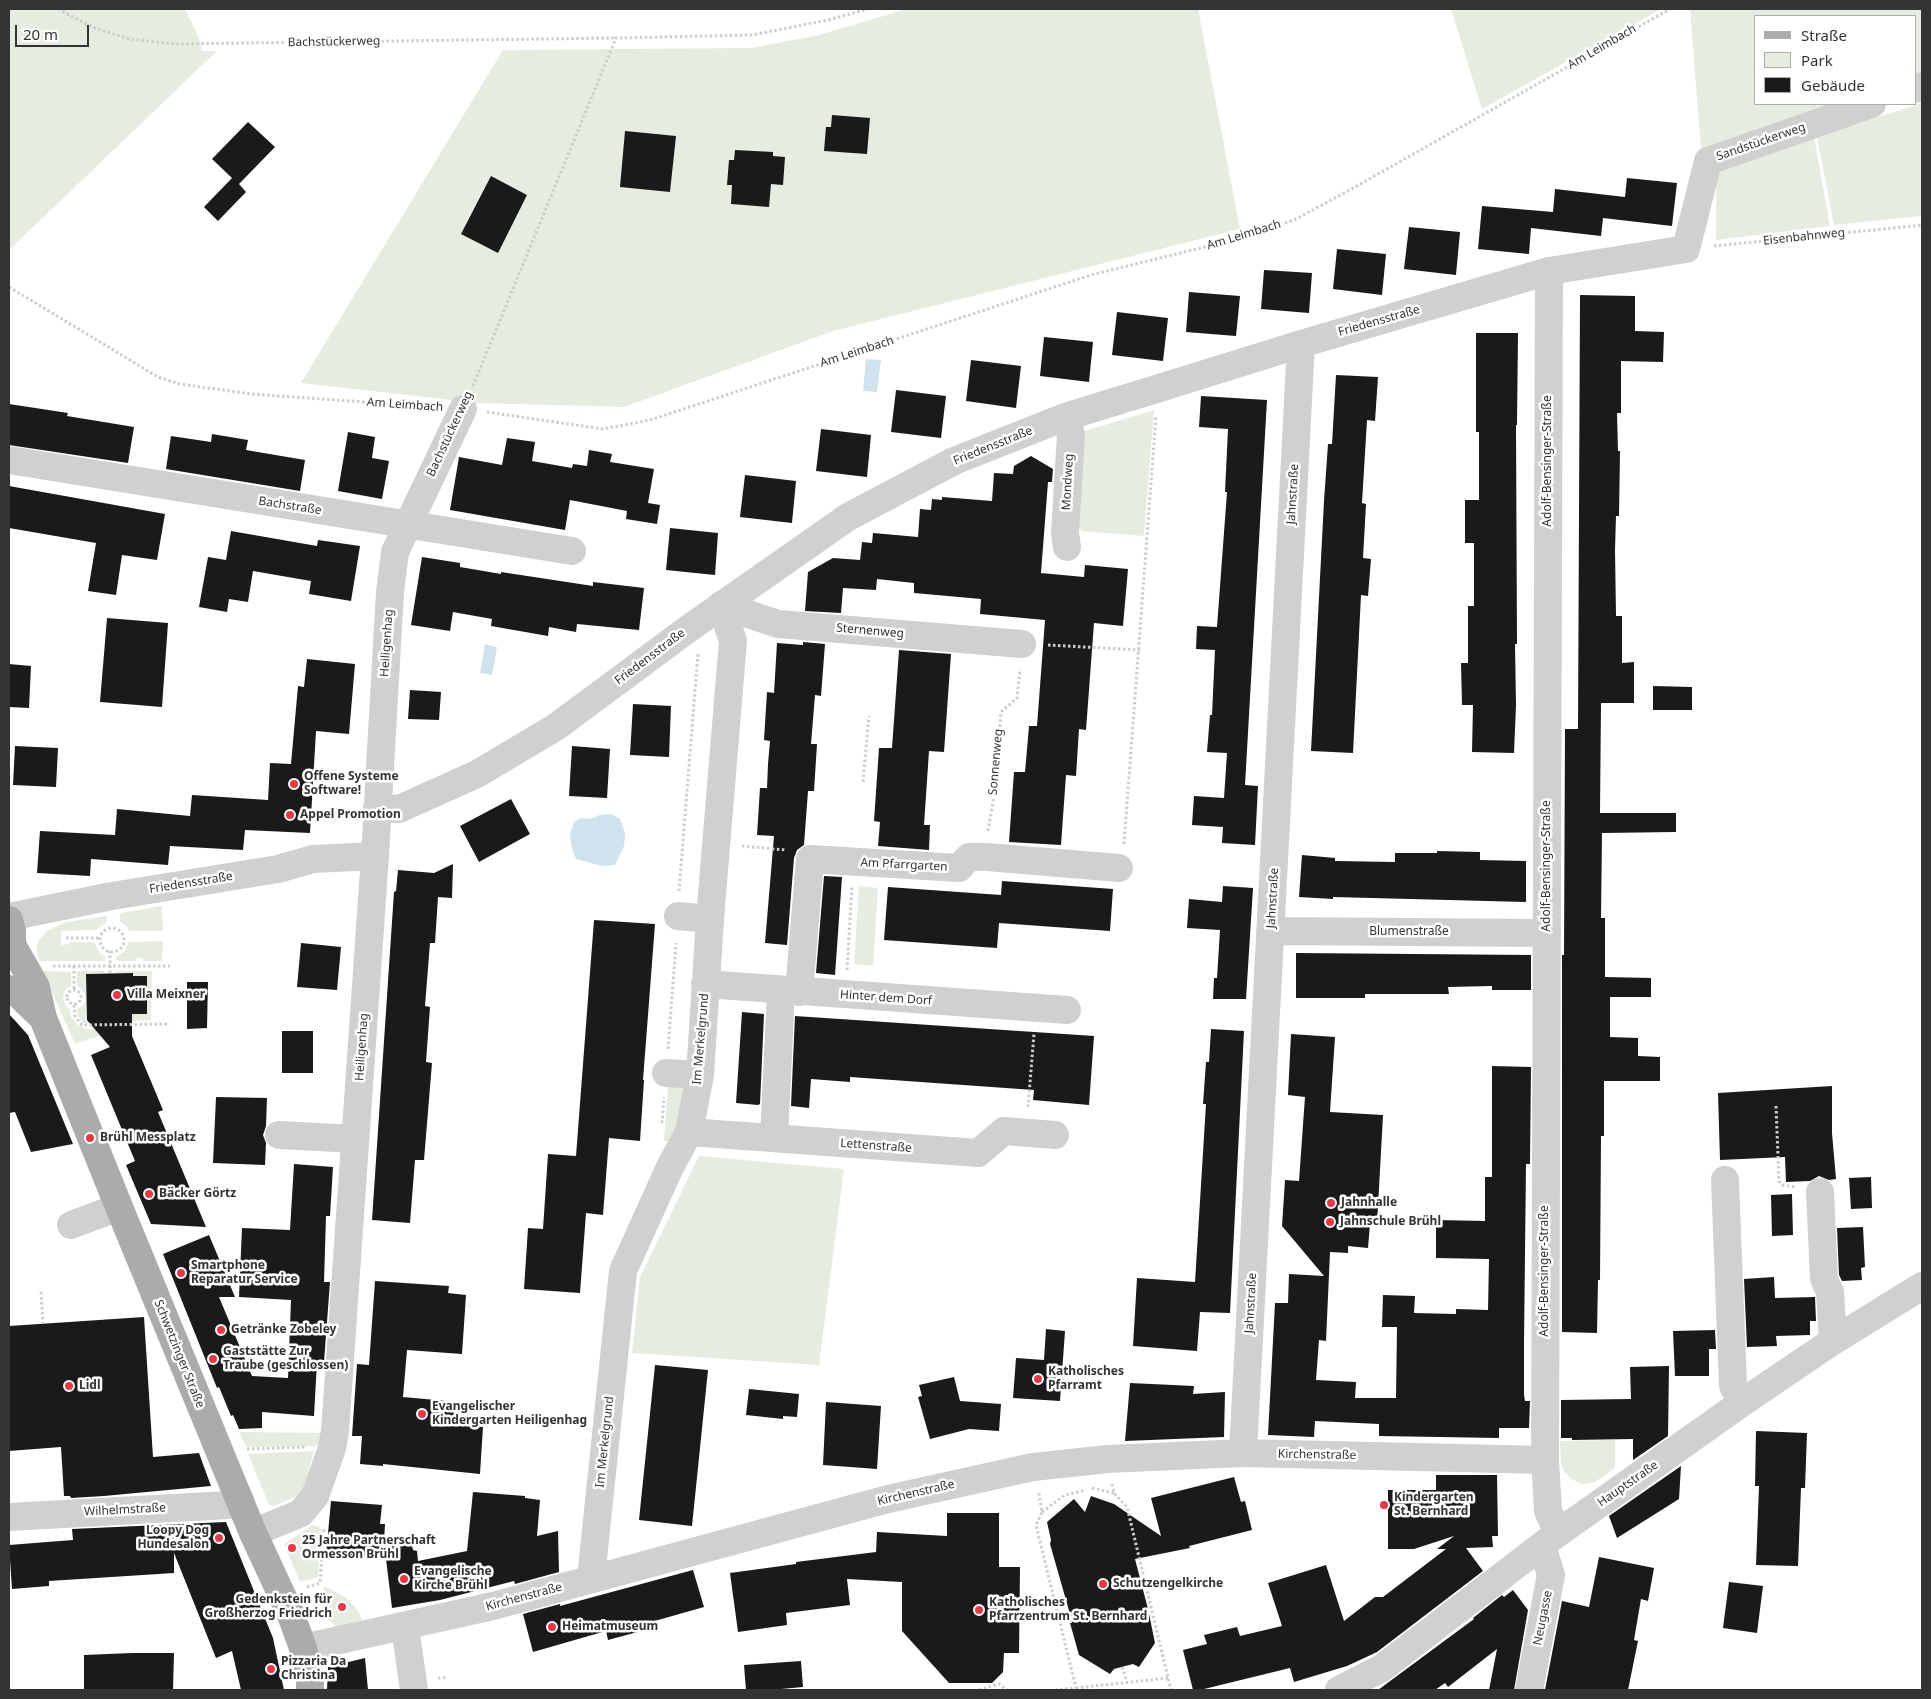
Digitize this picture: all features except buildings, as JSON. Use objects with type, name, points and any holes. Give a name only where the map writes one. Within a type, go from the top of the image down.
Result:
[{"type":"main road","name":"Schwetzinger Straße","points":[[10,934],[19,981],[16,992],[43,1018],[222,1458],[283,1596],[303,1648],[310,1690]]},
{"type":"street","name":"Sandstückerweg","points":[[1686,249],[1708,161],[1869,105]]},
{"type":"street","name":"Friedensstraße","points":[[377,808],[399,809],[477,774],[556,727],[721,605],[848,517],[954,461],[1065,418],[1301,344],[1549,271],[1686,249]]},
{"type":"street","name":"Adolf-Bensinger-Straße","points":[[1545,1460],[1549,271]]},
{"type":"street","name":"Jahnstraße","points":[[1243,1453],[1301,344]]},
{"type":"street","name":"Bachstückerweg","points":[[407,525],[463,409]]},
{"type":"street","name":"Mondweg","points":[[1065,418],[1071,434],[1065,533],[1067,548]]},
{"type":"street","name":"Bachstraße","points":[[9,460],[572,551]]},
{"type":"street","name":"Heiligenhag","points":[[254,1533],[301,1513],[315,1496],[332,1448],[335,1432],[375,856],[390,592],[395,552],[407,525]]},
{"type":"street","name":"Sternenweg","points":[[721,605],[778,624],[1022,644]]},
{"type":"street","name":"Im Merkelgrund","points":[[591,1578],[622,1271],[670,1167],[689,1132],[700,1075],[705,984],[733,641],[721,605]]},
{"type":"street","name":"Friedensstraße","points":[[10,934],[112,896],[278,869],[314,859],[375,856]]},
{"type":"street","name":"Am Pfarrgarten","points":[[810,859],[959,868],[969,858],[987,857],[1119,868]]},
{"type":"street","points":[[774,1138],[790,991],[810,859]]},
{"type":"street","points":[[678,916],[710,919]]},
{"type":"street","name":"Blumenstraße","points":[[1271,931],[1547,933]]},
{"type":"street","name":"Hinter dem Dorf","points":[[705,984],[1067,1010]]},
{"type":"street","points":[[666,1072],[700,1075]]},
{"type":"street","name":"Lettenstraße","points":[[689,1132],[978,1153],[1004,1131],[1055,1135]]},
{"type":"street","points":[[279,1135],[356,1139]]},
{"type":"street","points":[[1725,1180],[1733,1386],[1743,1402]]},
{"type":"street","points":[[1820,1192],[1824,1279],[1830,1292],[1833,1342]]},
{"type":"street","points":[[71,1225],[119,1207]]},
{"type":"street","name":"Hauptstraße","points":[[1339,1690],[1382,1668],[1550,1540],[1743,1402],[1922,1286]]},
{"type":"street","name":"Kirchenstraße","points":[[303,1648],[405,1627],[493,1606],[888,1498],[1033,1467],[1108,1459],[1243,1453],[1545,1460]]},
{"type":"street","name":"Neugasse","points":[[1529,1690],[1551,1575],[1545,1460]]},
{"type":"street","name":"Wilhelmstraße","points":[[9,1517],[228,1505],[240,1500]]},
{"type":"street","points":[[405,1627],[414,1690]]},
{"type":"path","name":"Bachstückerweg","points":[[58,9],[94,28],[130,39],[175,44],[752,35],[828,20],[868,9]]},
{"type":"path","name":"Am Leimbach","points":[[9,287],[158,377],[180,384],[251,394],[463,409],[603,429],[650,420],[1092,275],[1240,238],[1294,220],[1670,9]]},
{"type":"path","name":"Bachstückerweg","points":[[463,409],[616,38]]},
{"type":"path","name":"Eisenbahnweg","points":[[1686,249],[1922,225]]},
{"type":"path","points":[[1119,868],[1123,863],[1140,650],[1157,407],[1153,390]]},
{"type":"path","points":[[1022,644],[1140,650]]},
{"type":"path","name":"Sonnenweg","points":[[987,857],[989,819],[994,791],[1001,712],[1017,698],[1022,644]]},
{"type":"path","points":[[863,782],[869,716]]},
{"type":"path","points":[[716,843],[796,851],[810,859]]},
{"type":"path","points":[[845,995],[854,862]]},
{"type":"path","points":[[108,928],[120,931],[123,937],[122,945],[117,950],[110,951],[103,947],[100,938],[102,933],[108,928]]},
{"type":"path","points":[[66,938],[100,938]]},
{"type":"path","points":[[110,951],[110,974]]},
{"type":"path","points":[[19,981],[41,966],[170,966]]},
{"type":"path","points":[[74,966],[74,990]]},
{"type":"path","points":[[74,990],[80,992],[82,999],[78,1004],[74,1005],[68,1001],[67,996],[69,992],[74,990]]},
{"type":"path","points":[[74,1005],[75,1016],[82,1025],[170,1024]]},
{"type":"path","points":[[1026,1133],[1036,1008]]},
{"type":"path","points":[[1776,1106],[1779,1181],[1782,1185],[1820,1192]]},
{"type":"path","points":[[41,1292],[43,1323]]},
{"type":"path","points":[[222,1458],[240,1449],[332,1448]]},
{"type":"path","points":[[1108,1459],[1114,1492],[1127,1507],[1171,1690]]},
{"type":"path","points":[[1033,1467],[1042,1512]]},
{"type":"path","points":[[1076,1688],[1036,1524],[1042,1512],[1064,1495],[1093,1488],[1114,1492]]},
{"type":"path","points":[[283,1596],[320,1583],[327,1500],[315,1496]]},
{"type":"path","points":[[1122,1667],[1126,1682]]},
{"type":"path","points":[[1056,1690],[1168,1678]]},
{"type":"path","points":[[980,1690],[1000,1684],[1007,1690]]},
{"type":"green space","points":[[9,9],[185,9],[199,38],[202,51],[217,51],[9,250]]},
{"type":"green space","points":[[907,9],[1198,9],[1240,229],[833,331],[624,407],[478,403],[301,383],[503,50],[751,48],[819,35]]},
{"type":"green space","points":[[1451,9],[1661,9],[1482,109]]},
{"type":"green space","points":[[1690,9],[1922,9],[1922,76],[1916,79],[1916,15],[1754,15],[1754,105],[1847,105],[1821,115],[1701,149]]},
{"type":"green space","points":[[1922,103],[1922,216],[1834,225],[1817,137]]},
{"type":"green space","points":[[1814,137],[1830,226],[1716,240],[1716,171]]},
{"type":"green space","points":[[1154,410],[1144,536],[1082,531],[1072,518],[1078,433]]},
{"type":"green space","points":[[859,886],[878,888],[873,966],[854,964]]},
{"type":"green space","points":[[162,906],[163,931],[129,931],[120,921],[120,913]]},
{"type":"green space","points":[[107,916],[106,923],[96,930],[61,931],[61,945],[69,944],[69,942],[94,942],[100,953],[105,957],[105,961],[40,961],[36,949],[39,940],[47,931],[66,922]]},
{"type":"green space","points":[[163,941],[162,961],[143,961],[143,958],[136,958],[136,961],[116,961],[116,957],[124,952],[129,942]]},
{"type":"green space","points":[[43,971],[71,972],[71,986],[65,990],[63,998],[70,1010],[71,1017],[78,1025],[86,1029],[115,1028],[115,1031],[75,1044]]},
{"type":"green space","points":[[77,971],[104,971],[105,973],[86,974],[87,1016],[85,1018],[87,1020],[102,1018],[102,1022],[83,1023],[78,1016],[77,1009],[84,1005],[86,997],[77,985]]},
{"type":"green space","points":[[116,971],[152,971],[151,1020],[132,1021],[132,1014],[147,1014],[147,976],[133,976],[133,973],[117,973]]},
{"type":"green space","points":[[668,1085],[687,1087],[681,1115],[670,1141],[664,1141]]},
{"type":"green space","points":[[699,1156],[844,1169],[819,1365],[632,1353],[640,1277]]},
{"type":"green space","points":[[239,1432],[324,1433],[317,1446],[246,1447]]},
{"type":"green space","points":[[1615,1440],[1615,1468],[1595,1482],[1583,1484],[1571,1479],[1563,1470],[1560,1441]]},
{"type":"green space","points":[[314,1451],[302,1494],[274,1506],[269,1505],[248,1454]]},
{"type":"green space","points":[[313,1525],[321,1527],[318,1577],[300,1582],[284,1544]]},
{"type":"green space","points":[[324,1586],[345,1597],[356,1608],[363,1620],[337,1627],[325,1617]]},
{"type":"water","points":[[866,359],[881,360],[877,392],[863,391]]},
{"type":"water","points":[[485,644],[497,647],[492,675],[480,673]]},
{"type":"water","points":[[611,814],[620,819],[625,833],[624,846],[615,865],[602,866],[576,859],[570,836],[574,822],[581,818],[590,819],[600,815]]},
{"type":"place","name":"Offene Systeme Software!","points":[[294,784]]},
{"type":"place","name":"Appel Promotion","points":[[290,815]]},
{"type":"place","name":"Villa Meixner","points":[[117,995]]},
{"type":"place","name":"Brühl Messplatz","points":[[90,1138]]},
{"type":"place","name":"Bäcker Görtz","points":[[149,1194]]},
{"type":"place","name":"Jahnhalle","points":[[1331,1203]]},
{"type":"place","name":"Jahnschule Brühl","points":[[1330,1222]]},
{"type":"place","name":"Smartphone Reparatur Service","points":[[181,1273]]},
{"type":"place","name":"Getränke Zobeley","points":[[221,1330]]},
{"type":"place","name":"Gaststätte Zur Traube (geschlossen)","points":[[213,1359]]},
{"type":"place","name":"Katholisches Pfarramt","points":[[1038,1379]]},
{"type":"place","name":"Lidl","points":[[69,1386]]},
{"type":"place","name":"Evangelischer Kindergarten Heiligenhag","points":[[422,1414]]},
{"type":"place","name":"Kindergarten St. Bernhard","points":[[1384,1505]]},
{"type":"place","name":"Loopy Dog Hundesalon","points":[[219,1538]]},
{"type":"place","name":"25 Jahre Partnerschaft Ormesson Brühl","points":[[292,1548]]},
{"type":"place","name":"Evangelische Kirche Brühl","points":[[404,1579]]},
{"type":"place","name":"Schutzengelkirche","points":[[1103,1584]]},
{"type":"place","name":"Gedenkstein für Großherzog Friedrich","points":[[342,1607]]},
{"type":"place","name":"Katholisches Pfarrzentrum St. Bernhard","points":[[979,1610]]},
{"type":"place","name":"Heimatmuseum","points":[[552,1627]]},
{"type":"place","name":"Pizzaria Da Christina","points":[[271,1669]]}]
